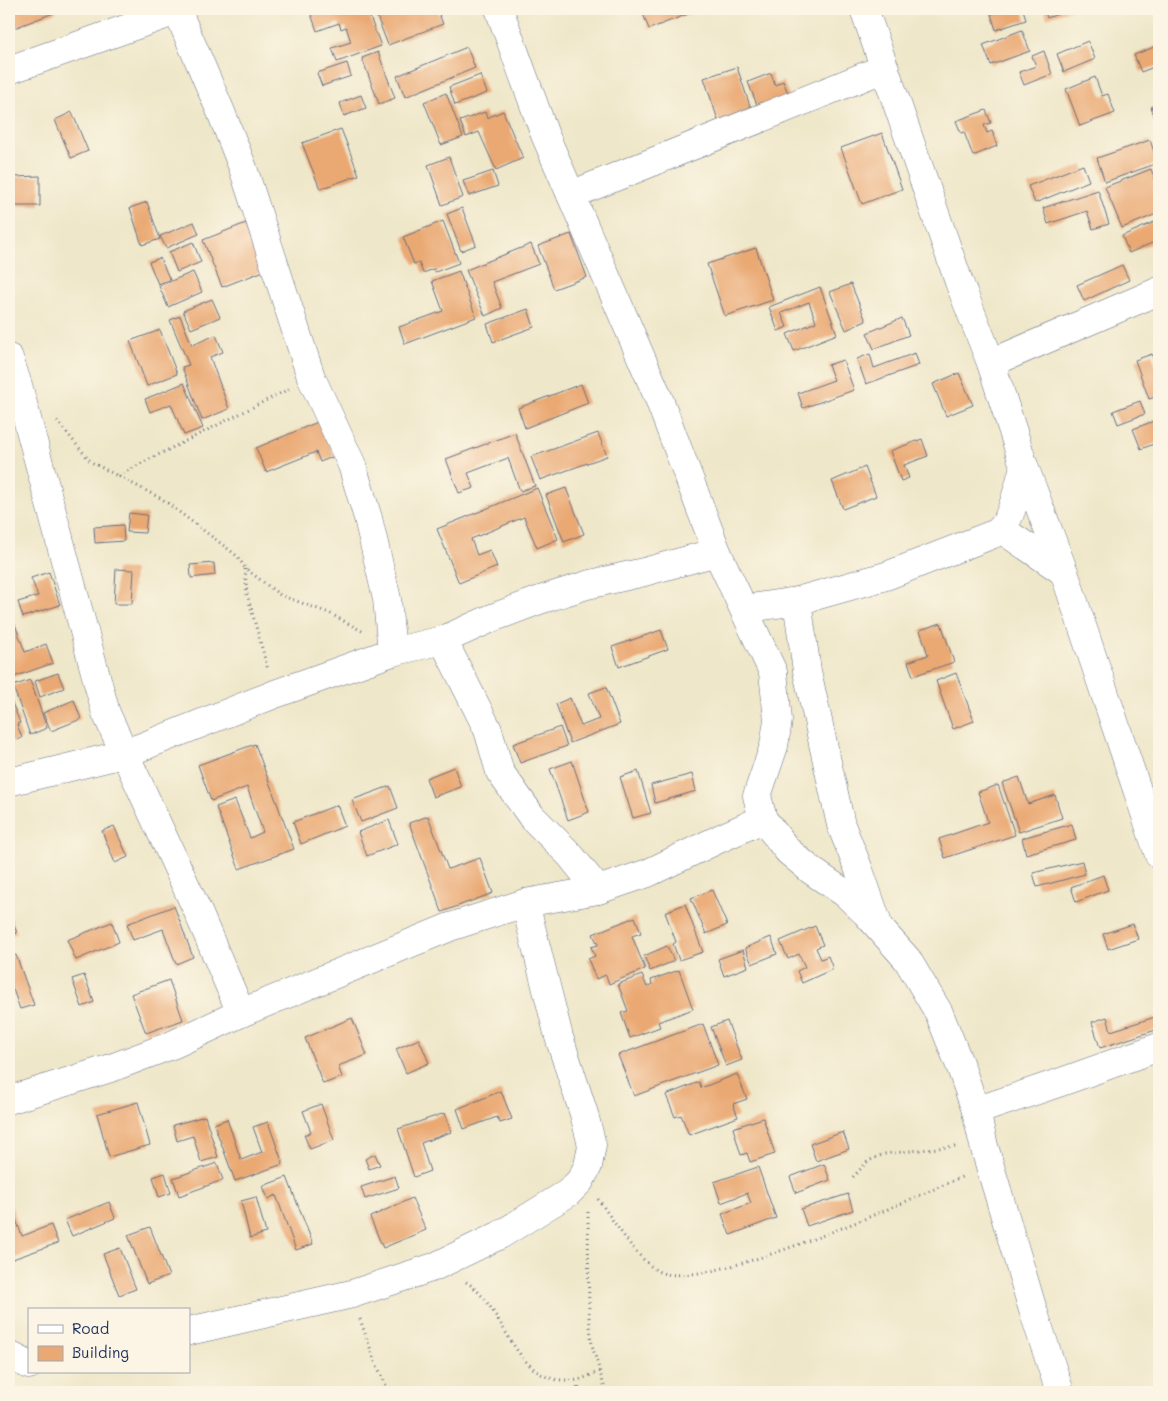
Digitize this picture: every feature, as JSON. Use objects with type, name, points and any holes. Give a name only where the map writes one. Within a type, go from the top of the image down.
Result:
[{"type":"street","points":[[499,9],[545,135],[659,399],[716,552],[773,672],[778,720],[774,746],[757,796],[763,820],[788,850],[812,872],[846,894],[880,928],[907,959],[939,1013],[976,1111],[987,1155],[1033,1310],[1060,1392]]},
{"type":"street","points":[[9,70],[180,10],[243,168],[311,377],[355,474],[368,518],[387,599],[392,652]]},
{"type":"street","points":[[868,10],[885,68],[959,282],[991,363],[1024,466],[1064,572],[1159,855]]},
{"type":"street","points":[[571,195],[885,68]]},
{"type":"street","points":[[991,363],[1159,291]]},
{"type":"street","points":[[9,358],[18,385],[106,713],[198,912],[241,1013]]},
{"type":"street","points":[[744,609],[797,601],[886,576],[955,551],[991,535],[1001,529],[1014,503],[1024,466]]},
{"type":"street","points":[[1001,529],[1064,572]]},
{"type":"street","points":[[9,782],[124,754],[275,694],[392,652],[443,640],[492,618],[587,585],[644,572],[716,552]]},
{"type":"street","points":[[797,601],[807,671],[841,825],[880,928]]},
{"type":"street","points":[[443,640],[488,730],[500,772],[532,817],[570,854],[598,890]]},
{"type":"street","points":[[9,1100],[111,1068],[172,1046],[241,1013],[450,927],[525,903],[598,890],[648,874],[721,838],[763,820]]},
{"type":"street","points":[[190,1331],[352,1294],[434,1267],[500,1235],[568,1193],[588,1176],[592,1145],[559,1037],[525,903]]},
{"type":"street","points":[[976,1111],[1159,1047]]},
{"type":"street","points":[[9,1355],[28,1364]]},
{"type":"path","points":[[119,476],[138,464],[311,377]]},
{"type":"path","points":[[52,414],[91,462],[162,499],[232,552],[238,557],[245,568],[280,595],[329,613],[370,636],[392,652]]},
{"type":"path","points":[[245,568],[247,594],[275,694]]},
{"type":"path","points":[[853,1176],[868,1160],[884,1154],[944,1147],[987,1155]]},
{"type":"path","points":[[588,1176],[638,1253],[657,1271],[684,1276],[770,1255],[825,1234],[987,1155]]},
{"type":"path","points":[[588,1176],[588,1300],[592,1345],[605,1392]]},
{"type":"path","points":[[434,1267],[475,1287],[488,1303],[531,1368],[542,1376],[555,1380],[577,1380],[600,1371]]},
{"type":"path","points":[[352,1294],[374,1359],[389,1392]]},
{"type":"building","points":[[9,9],[55,9],[56,12],[9,30]]},
{"type":"building","points":[[315,9],[367,9],[381,46],[337,62],[332,48],[351,42],[346,27],[341,29],[339,23],[317,31],[310,11]]},
{"type":"building","points":[[374,9],[437,9],[443,24],[388,45]]},
{"type":"building","points":[[641,9],[701,9],[649,29]]},
{"type":"building","points":[[1007,9],[1023,9],[1026,20],[996,30],[991,14]]},
{"type":"building","points":[[1044,9],[1072,9],[1047,18]]},
{"type":"building","points":[[1022,30],[1030,51],[991,65],[983,45]]},
{"type":"building","points":[[1088,41],[1095,59],[1064,72],[1057,54]]},
{"type":"building","points":[[1159,45],[1159,65],[1141,72],[1134,55]]},
{"type":"building","points":[[467,47],[475,68],[405,97],[397,76]]},
{"type":"building","points":[[1044,51],[1052,74],[1024,85],[1019,72],[1036,66],[1032,56]]},
{"type":"building","points":[[378,52],[395,98],[379,104],[362,58]]},
{"type":"building","points":[[347,63],[351,76],[322,86],[317,73]]},
{"type":"building","points":[[737,67],[752,112],[719,123],[704,78]]},
{"type":"building","points":[[771,73],[775,85],[783,81],[790,98],[759,110],[748,82]]},
{"type":"building","points":[[480,75],[487,93],[455,105],[449,87]]},
{"type":"building","points":[[1095,77],[1102,96],[1108,94],[1115,113],[1080,126],[1066,89]]},
{"type":"building","points":[[446,93],[463,137],[441,145],[424,102]]},
{"type":"building","points":[[361,95],[366,108],[344,116],[340,103]]},
{"type":"building","points":[[1159,104],[1159,129],[1151,107]]},
{"type":"building","points":[[986,110],[991,123],[984,125],[987,133],[992,131],[997,146],[973,156],[964,132],[961,133],[956,121]]},
{"type":"building","points":[[503,111],[523,158],[496,170],[479,132],[466,137],[460,121],[485,112],[487,118]]},
{"type":"building","points":[[72,112],[88,151],[71,158],[55,120]]},
{"type":"building","points":[[341,129],[359,175],[320,189],[302,143]]},
{"type":"building","points":[[882,133],[902,189],[862,204],[841,148]]},
{"type":"building","points":[[1150,140],[1158,163],[1105,182],[1097,158]]},
{"type":"building","points":[[449,157],[463,197],[442,205],[428,165]]},
{"type":"building","points":[[1083,165],[1089,181],[1035,203],[1028,186]]},
{"type":"building","points":[[1151,169],[1159,190],[1159,213],[1122,228],[1105,187]]},
{"type":"building","points":[[493,171],[498,186],[469,196],[463,181]]},
{"type":"building","points":[[40,176],[40,206],[14,206],[14,177]]},
{"type":"building","points":[[1098,190],[1109,224],[1093,229],[1087,211],[1048,224],[1043,208]]},
{"type":"building","points":[[147,202],[160,239],[142,245],[130,208]]},
{"type":"building","points":[[462,208],[476,245],[461,251],[447,214]]},
{"type":"building","points":[[1159,220],[1159,240],[1129,253],[1122,236]]},
{"type":"building","points":[[443,221],[459,263],[435,272],[434,269],[423,273],[419,263],[414,264],[403,237]]},
{"type":"building","points":[[194,222],[199,234],[166,248],[160,236]]},
{"type":"building","points":[[246,223],[264,271],[222,287],[203,240]]},
{"type":"building","points":[[571,234],[587,277],[554,289],[538,246]]},
{"type":"building","points":[[193,242],[201,262],[177,272],[169,252]]},
{"type":"building","points":[[531,244],[539,264],[492,282],[502,308],[485,316],[466,270]]},
{"type":"building","points":[[756,248],[773,300],[725,316],[707,264]]},
{"type":"building","points":[[160,258],[170,280],[158,284],[149,262]]},
{"type":"building","points":[[1122,265],[1129,280],[1084,301],[1077,285]]},
{"type":"building","points":[[459,271],[476,317],[405,344],[399,327],[443,311],[432,281]]},
{"type":"building","points":[[193,272],[202,292],[168,307],[159,286]]},
{"type":"building","points":[[851,284],[866,321],[846,330],[830,292]]},
{"type":"building","points":[[820,287],[837,334],[794,351],[787,334],[816,322],[809,302],[781,313],[787,327],[778,331],[769,307]]},
{"type":"building","points":[[212,299],[220,317],[191,329],[183,311]]},
{"type":"building","points":[[528,309],[534,327],[493,342],[487,324]]},
{"type":"building","points":[[180,316],[192,345],[216,335],[223,352],[210,357],[229,409],[202,420],[182,367],[189,365],[170,320]]},
{"type":"building","points":[[902,318],[909,335],[874,349],[867,333]]},
{"type":"building","points":[[160,330],[177,374],[147,386],[130,341]]},
{"type":"building","points":[[915,353],[919,365],[866,384],[857,359],[870,354],[874,368]]},
{"type":"building","points":[[1152,354],[1159,376],[1159,396],[1149,399],[1135,360]]},
{"type":"building","points":[[843,360],[854,390],[803,408],[798,393],[834,380],[828,365]]},
{"type":"building","points":[[959,373],[973,405],[946,416],[933,384]]},
{"type":"building","points":[[184,383],[203,428],[184,435],[171,404],[150,412],[145,399]]},
{"type":"building","points":[[581,384],[588,403],[525,428],[518,408]]},
{"type":"building","points":[[1140,401],[1145,414],[1118,424],[1113,411]]},
{"type":"building","points":[[1159,419],[1159,442],[1141,449],[1133,429]]},
{"type":"building","points":[[320,421],[335,456],[320,462],[316,452],[266,472],[256,448]]},
{"type":"building","points":[[515,433],[535,486],[520,491],[508,458],[468,473],[474,488],[459,493],[446,459]]},
{"type":"building","points":[[598,433],[607,456],[540,480],[531,457]]},
{"type":"building","points":[[922,439],[928,456],[904,465],[909,478],[901,481],[890,451]]},
{"type":"building","points":[[865,467],[876,496],[843,509],[832,481]]},
{"type":"building","points":[[537,488],[558,539],[537,548],[524,517],[471,539],[477,555],[490,550],[497,567],[459,583],[437,529]]},
{"type":"building","points":[[566,488],[584,534],[564,542],[546,495]]},
{"type":"building","points":[[129,513],[147,515],[145,533],[127,532]]},
{"type":"building","points":[[123,525],[124,541],[95,543],[94,527]]},
{"type":"building","points":[[214,563],[215,575],[191,578],[190,565]]},
{"type":"building","points":[[116,569],[134,570],[132,604],[114,604]]},
{"type":"building","points":[[49,572],[60,605],[23,617],[18,602],[38,596],[31,578]]},
{"type":"building","points":[[13,619],[25,652],[46,644],[53,663],[11,678],[9,672],[9,620]]},
{"type":"building","points":[[941,623],[954,662],[913,676],[908,662],[928,655],[920,630]]},
{"type":"building","points":[[661,630],[668,649],[619,667],[612,647]]},
{"type":"building","points":[[58,673],[64,688],[40,697],[35,681]]},
{"type":"building","points":[[956,673],[974,721],[953,729],[936,681]]},
{"type":"building","points":[[30,680],[47,728],[30,735],[13,686]]},
{"type":"building","points":[[606,687],[620,724],[570,743],[556,704],[570,698],[581,726],[599,719],[589,693]]},
{"type":"building","points":[[9,695],[20,723],[17,724],[22,738],[9,743]]},
{"type":"building","points":[[74,700],[81,719],[51,731],[43,713]]},
{"type":"building","points":[[560,727],[567,746],[520,763],[513,744]]},
{"type":"building","points":[[255,744],[294,849],[239,869],[216,807],[235,800],[250,838],[263,832],[247,787],[211,801],[198,765]]},
{"type":"building","points":[[572,761],[589,812],[568,820],[550,769]]},
{"type":"building","points":[[454,767],[461,787],[433,797],[426,778]]},
{"type":"building","points":[[638,771],[651,813],[633,818],[620,777]]},
{"type":"building","points":[[692,774],[696,791],[655,803],[651,785]]},
{"type":"building","points":[[1019,777],[1028,804],[1055,795],[1062,818],[1019,832],[1002,783]]},
{"type":"building","points":[[998,785],[1015,835],[945,858],[939,839],[988,822],[978,792]]},
{"type":"building","points":[[390,786],[398,808],[361,822],[352,800]]},
{"type":"building","points":[[337,805],[345,826],[301,844],[293,822]]},
{"type":"building","points":[[428,816],[448,869],[480,858],[493,893],[442,912],[409,823]]},
{"type":"building","points":[[389,820],[398,844],[367,856],[358,832]]},
{"type":"building","points":[[1072,824],[1076,840],[1026,854],[1022,838]]},
{"type":"building","points":[[114,826],[128,857],[115,863],[102,831]]},
{"type":"building","points":[[1082,861],[1085,874],[1037,887],[1033,873]]},
{"type":"building","points":[[1103,875],[1108,890],[1076,902],[1071,887]]},
{"type":"building","points":[[712,890],[727,925],[706,934],[691,898]]},
{"type":"building","points":[[685,904],[703,952],[679,960],[673,944],[676,942],[665,912]]},
{"type":"building","points":[[174,906],[193,957],[176,964],[163,929],[133,940],[127,924]]},
{"type":"building","points":[[9,913],[17,933],[9,936]]},
{"type":"building","points":[[635,917],[641,933],[632,936],[645,969],[609,984],[606,975],[596,979],[588,959],[595,956],[591,947],[598,945],[593,934]]},
{"type":"building","points":[[112,922],[119,942],[76,960],[67,940]]},
{"type":"building","points":[[1133,924],[1138,939],[1108,949],[1103,934]]},
{"type":"building","points":[[815,926],[823,945],[816,948],[821,959],[828,956],[833,969],[802,983],[797,971],[805,967],[799,954],[788,959],[780,941]]},
{"type":"building","points":[[771,937],[777,954],[752,964],[745,948]]},
{"type":"building","points":[[667,946],[674,961],[650,971],[644,956]]},
{"type":"building","points":[[743,950],[748,967],[724,976],[718,959]]},
{"type":"building","points":[[16,955],[34,1005],[20,1009],[9,978],[9,957]]},
{"type":"building","points":[[679,970],[693,1009],[658,1022],[660,1027],[630,1038],[621,1013],[628,1011],[618,984],[642,975],[647,987],[652,984],[651,980]]},
{"type":"building","points":[[84,975],[94,1002],[82,1007],[72,979]]},
{"type":"building","points":[[169,980],[183,1020],[146,1033],[131,994]]},
{"type":"building","points":[[1107,1017],[1111,1031],[1155,1017],[1159,1029],[1100,1048],[1092,1022]]},
{"type":"building","points":[[352,1018],[367,1055],[338,1066],[342,1077],[323,1084],[305,1038]]},
{"type":"building","points":[[727,1021],[742,1060],[726,1066],[711,1027]]},
{"type":"building","points":[[703,1024],[718,1065],[634,1096],[618,1055]]},
{"type":"building","points":[[419,1039],[429,1063],[406,1073],[396,1049]]},
{"type":"building","points":[[737,1074],[747,1099],[733,1104],[738,1117],[689,1135],[681,1115],[675,1117],[666,1095],[699,1082],[701,1088]]},
{"type":"building","points":[[501,1091],[512,1119],[500,1123],[497,1117],[464,1129],[457,1109]]},
{"type":"building","points":[[138,1102],[150,1145],[109,1157],[97,1114]]},
{"type":"building","points":[[321,1104],[334,1140],[310,1149],[304,1135],[311,1132],[303,1111]]},
{"type":"building","points":[[445,1113],[451,1132],[421,1143],[430,1171],[414,1177],[398,1129]]},
{"type":"building","points":[[205,1116],[218,1157],[201,1162],[193,1136],[177,1141],[173,1125]]},
{"type":"building","points":[[763,1118],[775,1154],[750,1162],[747,1153],[741,1155],[733,1128]]},
{"type":"building","points":[[227,1119],[241,1160],[262,1152],[253,1127],[268,1122],[283,1164],[235,1181],[214,1124]]},
{"type":"building","points":[[843,1132],[849,1149],[816,1161],[810,1144]]},
{"type":"building","points":[[375,1154],[380,1165],[369,1169],[365,1159]]},
{"type":"building","points":[[217,1163],[223,1180],[179,1196],[173,1178]]},
{"type":"building","points":[[824,1164],[830,1180],[796,1193],[790,1177]]},
{"type":"building","points":[[758,1167],[776,1218],[730,1235],[722,1214],[751,1203],[747,1193],[721,1203],[714,1182]]},
{"type":"building","points":[[165,1173],[171,1193],[159,1197],[153,1177]]},
{"type":"building","points":[[395,1176],[399,1188],[365,1199],[361,1187]]},
{"type":"building","points":[[287,1177],[313,1244],[296,1250],[276,1195],[268,1199],[263,1186]]},
{"type":"building","points":[[848,1194],[853,1210],[807,1226],[801,1209]]},
{"type":"building","points":[[256,1197],[266,1233],[250,1238],[241,1201]]},
{"type":"building","points":[[412,1198],[426,1230],[383,1248],[370,1217]]},
{"type":"building","points":[[9,1200],[22,1236],[51,1225],[58,1243],[10,1260]]},
{"type":"building","points":[[109,1202],[115,1218],[72,1236],[65,1220]]},
{"type":"building","points":[[150,1227],[169,1276],[147,1284],[128,1235]]},
{"type":"building","points":[[120,1248],[136,1289],[119,1295],[103,1254]]},
{"type":"building","points":[[579,1387],[581,1392],[565,1392]]}]
